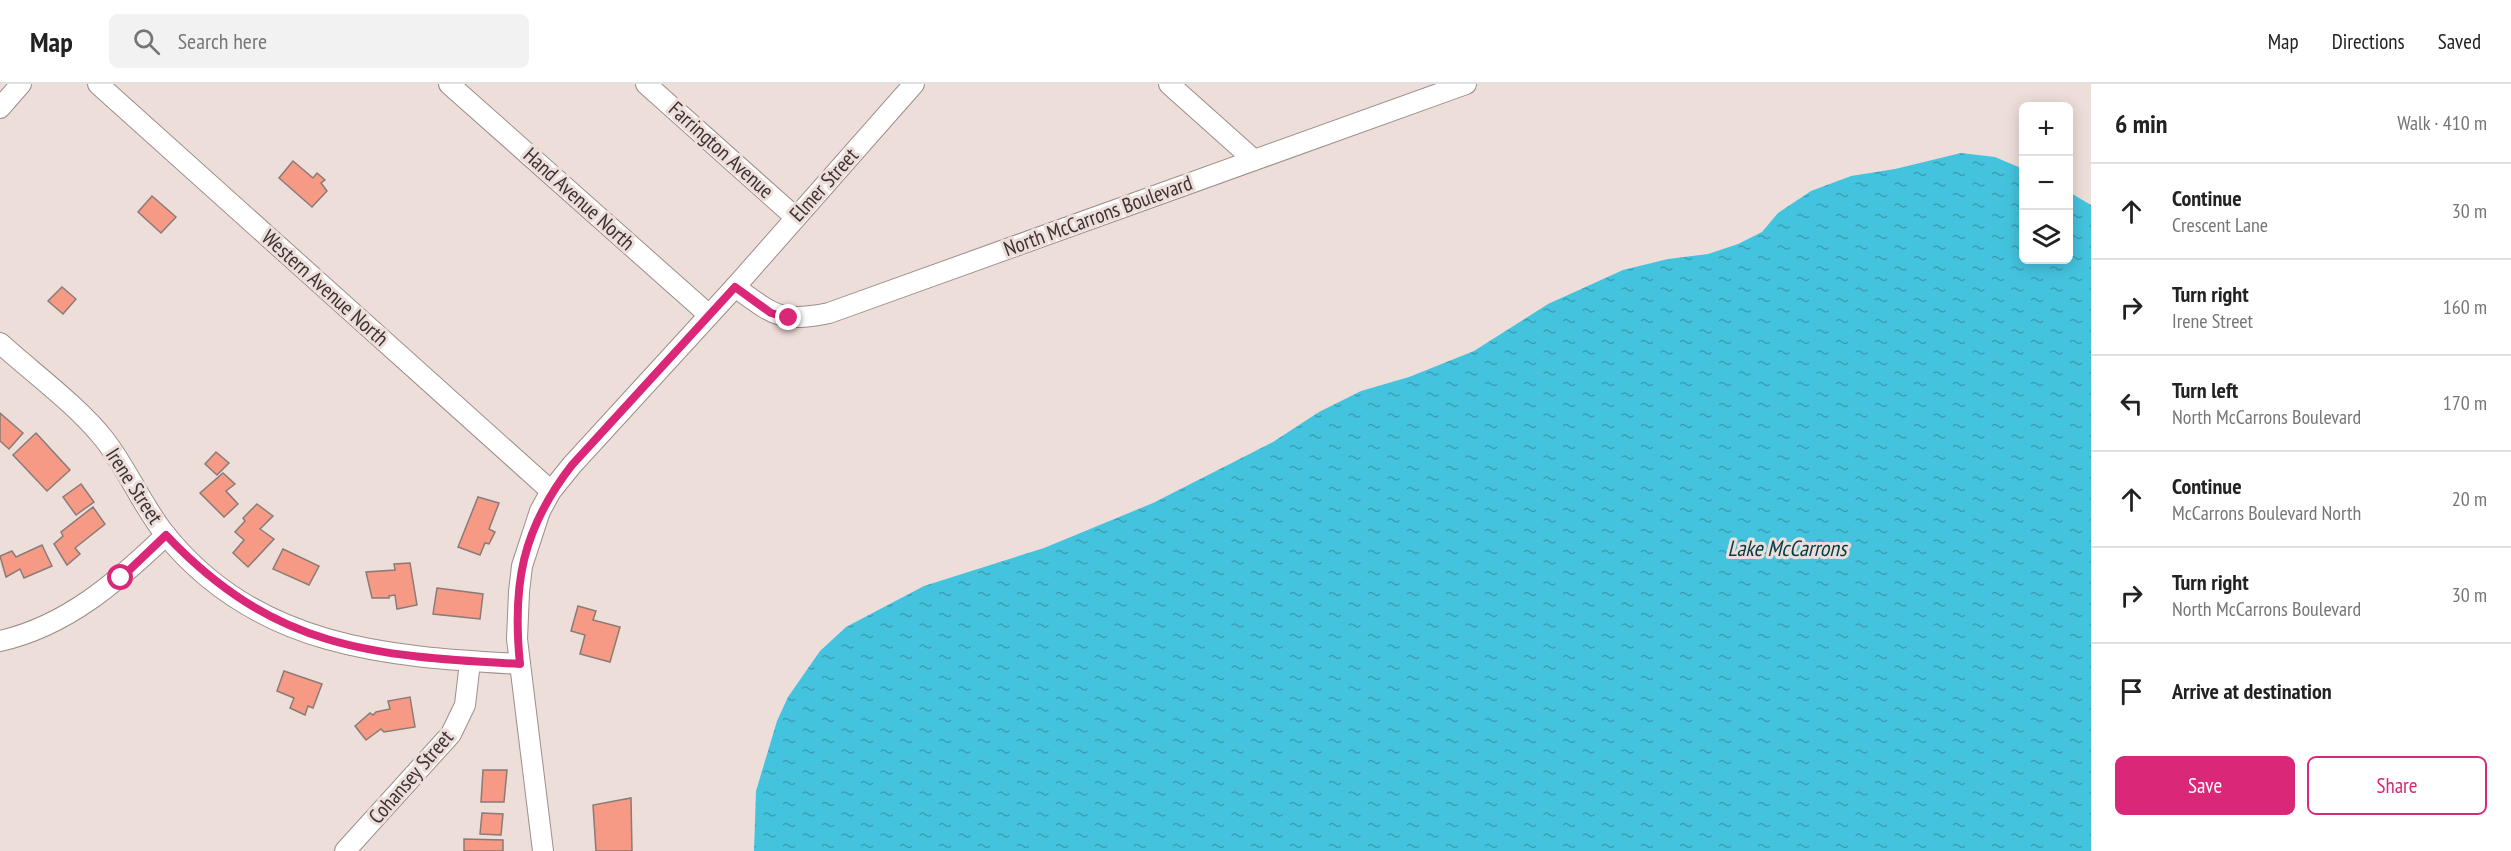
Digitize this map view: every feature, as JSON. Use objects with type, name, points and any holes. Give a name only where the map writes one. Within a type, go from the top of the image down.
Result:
[{"type":"street","points":[[0,108],[21,84]]},
{"type":"street","name":"Western Avenue North","points":[[98,84],[551,491]]},
{"type":"street","name":"Hand Avenue North","points":[[449,84],[709,315]]},
{"type":"street","name":"Farrington Avenue","points":[[646,84],[795,217]]},
{"type":"street","name":"Elmer Street","points":[[709,315],[914,84]]},
{"type":"street","points":[[1169,84],[1254,160]]},
{"type":"street","name":"North McCarrons Boulevard","points":[[735,287],[771,313],[789,318],[804,318],[829,313],[1466,84]]},
{"type":"street","points":[[543,851],[520,664],[517,615],[522,566],[540,511],[551,491],[709,315]]},
{"type":"street","name":"Irene Street","points":[[0,343],[85,419],[104,439],[146,509],[166,535],[211,579],[244,603],[307,634],[346,646],[470,662],[520,664]]},
{"type":"street","points":[[0,641],[66,615],[96,597],[121,578],[166,535]]},
{"type":"street","name":"Cohansey Street","points":[[345,851],[455,728],[465,705],[470,662]]},
{"type":"water","name":"Lake McCarrons","points":[[1961,153],[1995,157],[2019,167],[2019,264],[2073,264],[2073,194],[2091,205],[2091,851],[754,851],[756,791],[777,721],[788,697],[820,651],[846,627],[924,586],[1044,548],[1153,503],[1273,442],[1319,412],[1361,391],[1409,377],[1474,351],[1548,304],[1623,270],[1668,259],[1708,254],[1738,244],[1762,232],[1778,213],[1811,191],[1851,176],[1895,169]]},
{"type":"building","points":[[293,161],[313,178],[317,173],[325,180],[321,183],[327,191],[312,207],[279,178]]},
{"type":"building","points":[[152,196],[176,217],[161,233],[138,212]]},
{"type":"building","points":[[62,287],[76,299],[63,314],[48,301]]},
{"type":"building","points":[[0,413],[23,433],[9,449],[0,441]]},
{"type":"building","points":[[36,433],[70,470],[47,491],[13,455]]},
{"type":"building","points":[[216,452],[229,463],[217,475],[205,464]]},
{"type":"building","points":[[223,473],[235,484],[226,491],[238,504],[224,517],[200,493]]},
{"type":"building","points":[[81,484],[94,502],[76,515],[63,497]]},
{"type":"building","points":[[478,497],[499,503],[489,529],[495,532],[489,544],[485,543],[480,555],[458,547]]},
{"type":"building","points":[[257,504],[273,516],[260,529],[274,539],[248,567],[233,553],[244,540],[235,532],[245,521],[243,518]]},
{"type":"building","points":[[93,507],[105,524],[75,548],[80,554],[67,565],[54,544],[63,536],[61,532]]},
{"type":"building","points":[[42,545],[52,566],[24,578],[20,569],[6,577],[0,556],[12,551],[16,557]]},
{"type":"building","points":[[283,549],[319,566],[309,585],[273,569]]},
{"type":"building","points":[[410,563],[417,605],[397,609],[395,595],[389,598],[372,598],[366,572],[395,570],[394,564]]},
{"type":"building","points":[[437,588],[483,594],[480,619],[433,614]]},
{"type":"building","points":[[578,606],[596,611],[593,620],[620,627],[610,662],[580,654],[585,635],[571,631]]},
{"type":"building","points":[[284,671],[322,684],[313,708],[308,706],[305,715],[290,708],[294,698],[277,691]]},
{"type":"building","points":[[410,697],[415,727],[384,732],[381,729],[366,740],[355,726],[370,713],[373,715],[376,712],[390,709],[388,701]]},
{"type":"building","points":[[483,770],[507,770],[504,802],[481,802]]},
{"type":"building","points":[[631,798],[632,851],[596,851],[593,805]]},
{"type":"building","points":[[482,813],[503,814],[501,835],[480,834]]},
{"type":"building","points":[[464,839],[503,840],[503,851],[464,851]]},
{"type":"route","points":[[121,578],[166,535],[211,579],[244,603],[307,634],[346,646],[381,652],[470,662],[520,664],[517,615],[522,566],[540,511],[551,491],[572,465],[735,287],[771,313],[789,318]]}]
